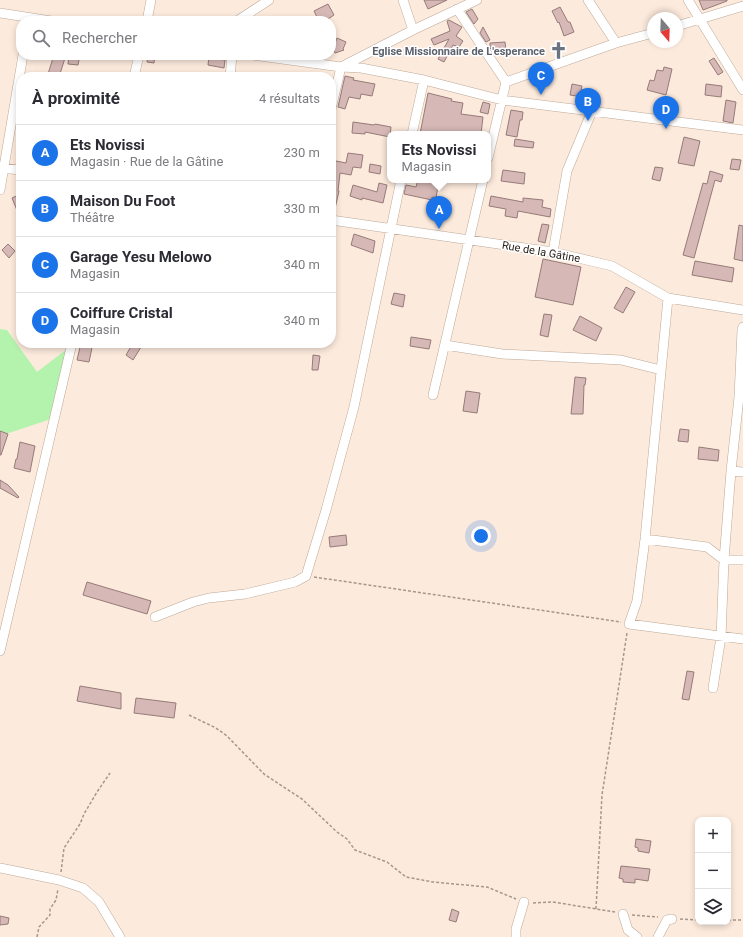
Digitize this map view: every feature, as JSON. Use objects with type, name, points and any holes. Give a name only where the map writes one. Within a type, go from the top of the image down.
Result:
[{"type":"street","points":[[147,16],[151,0]]},
{"type":"street","points":[[245,16],[269,0]]},
{"type":"street","points":[[403,0],[413,30]]},
{"type":"street","points":[[336,88],[341,67],[413,30],[477,0]]},
{"type":"street","points":[[588,0],[616,43]]},
{"type":"street","points":[[688,0],[743,90]]},
{"type":"street","points":[[683,24],[743,6]]},
{"type":"street","points":[[457,9],[506,82],[491,146]]},
{"type":"street","points":[[0,13],[16,17]]},
{"type":"street","points":[[506,82],[616,43],[647,35]]},
{"type":"street","points":[[20,72],[22,60]]},
{"type":"street","points":[[135,72],[138,60]]},
{"type":"street","points":[[230,72],[232,60]]},
{"type":"street","points":[[290,60],[341,67],[361,68],[424,80],[502,100],[743,130]]},
{"type":"street","points":[[413,131],[424,80]]},
{"type":"street","points":[[0,190],[2,168],[16,93]]},
{"type":"street","points":[[553,252],[567,171],[592,111]]},
{"type":"street","points":[[2,168],[16,169]]},
{"type":"street","points":[[155,617],[193,602],[209,598],[245,594],[295,582],[306,576],[326,510],[354,407],[400,183]]},
{"type":"street","points":[[433,395],[482,183]]},
{"type":"street","name":"Rue de la Gâtine","points":[[336,221],[553,252],[612,266],[668,298],[743,310]]},
{"type":"street","points":[[668,298],[645,539],[637,601],[629,624],[743,639]]},
{"type":"street","points":[[714,688],[721,637],[724,560],[739,397],[743,327]]},
{"type":"street","points":[[445,345],[502,354],[621,360],[661,370]]},
{"type":"street","points":[[0,651],[71,348]]},
{"type":"street","points":[[731,471],[743,472]]},
{"type":"street","points":[[645,539],[707,547],[724,560],[743,560]]},
{"type":"street","points":[[0,868],[59,880],[83,888],[99,902],[120,937]]},
{"type":"street","points":[[516,937],[516,929],[524,902]]},
{"type":"street","points":[[623,914],[628,930],[637,937]]},
{"type":"street","points":[[658,937],[667,920],[672,919]]},
{"type":"path","points":[[306,576],[629,624],[602,795],[596,909]]},
{"type":"path","points":[[189,715],[216,728],[227,736],[264,774],[302,799],[337,832],[344,836],[355,850],[387,862],[406,877],[432,882],[487,887],[524,902],[553,902],[623,914],[695,920]]},
{"type":"path","points":[[37,937],[40,927],[50,915],[50,909],[56,900],[64,848],[110,773]]},
{"type":"path","points":[[731,920],[743,920]]},
{"type":"green space","points":[[0,329],[7,330],[16,343],[16,348],[20,348],[37,372],[68,348],[71,348],[54,418],[0,436]]},
{"type":"building","points":[[424,0],[447,0],[428,9]]},
{"type":"building","points":[[699,0],[727,0],[727,1],[703,10]]},
{"type":"building","points":[[328,4],[334,15],[316,16],[314,11]]},
{"type":"building","points":[[560,7],[568,22],[570,22],[574,32],[564,36],[559,22],[558,23],[552,11]]},
{"type":"building","points":[[472,9],[478,19],[474,24],[466,12]]},
{"type":"building","points":[[449,20],[462,27],[456,36],[463,41],[459,47],[453,45],[444,62],[438,59],[449,39],[434,45],[431,39],[450,31],[447,21]]},
{"type":"building","points":[[483,27],[490,40],[486,42],[480,33]]},
{"type":"building","points":[[337,38],[346,42],[343,49],[344,50],[336,53]]},
{"type":"building","points":[[505,42],[506,50],[492,50],[490,48],[490,43]]},
{"type":"building","points":[[714,58],[723,72],[718,75],[709,61]]},
{"type":"building","points":[[52,60],[64,60],[61,72],[49,72]]},
{"type":"building","points":[[68,60],[79,60],[78,65],[68,64]]},
{"type":"building","points":[[147,60],[154,60],[154,63],[147,62]]},
{"type":"building","points":[[209,60],[225,60],[224,68],[208,65]]},
{"type":"building","points":[[664,67],[672,69],[666,95],[647,90],[650,80],[654,81],[657,70],[663,71]]},
{"type":"building","points":[[345,76],[354,78],[353,80],[375,84],[372,96],[361,94],[360,99],[349,97],[345,109],[338,107]]},
{"type":"building","points":[[572,84],[582,86],[581,90],[584,90],[583,97],[570,95]]},
{"type":"building","points":[[706,84],[722,86],[721,97],[705,95]]},
{"type":"building","points":[[428,93],[452,99],[451,101],[463,103],[461,114],[483,117],[481,131],[421,131]]},
{"type":"building","points":[[726,100],[736,102],[733,123],[723,121]]},
{"type":"building","points":[[483,102],[490,104],[488,114],[480,112]]},
{"type":"building","points":[[511,110],[523,112],[517,137],[506,135]]},
{"type":"building","points":[[353,122],[391,127],[391,131],[387,131],[387,136],[365,132],[365,134],[352,133]]},
{"type":"building","points":[[684,137],[700,141],[694,166],[678,163]]},
{"type":"building","points":[[515,139],[534,142],[533,148],[514,146]]},
{"type":"building","points":[[348,153],[363,155],[361,168],[353,167],[351,175],[340,173],[339,191],[336,204],[336,161],[346,163]]},
{"type":"building","points":[[732,159],[741,160],[739,170],[730,169]]},
{"type":"building","points":[[370,164],[381,166],[380,174],[369,172]]},
{"type":"building","points":[[655,167],[663,168],[660,181],[652,179]]},
{"type":"building","points":[[503,170],[525,173],[524,184],[501,181]]},
{"type":"building","points":[[710,171],[723,175],[721,182],[715,180],[694,258],[683,255],[703,183],[707,184]]},
{"type":"building","points":[[379,183],[387,185],[383,203],[362,198],[362,200],[350,196],[353,185],[377,192]]},
{"type":"building","points":[[417,183],[438,183],[436,198],[432,197],[432,200],[404,194],[406,185],[416,187]]},
{"type":"building","points":[[16,196],[16,208],[12,198]]},
{"type":"building","points":[[491,196],[523,202],[523,198],[543,200],[542,207],[551,209],[550,217],[518,211],[517,218],[505,216],[506,209],[489,206]]},
{"type":"building","points":[[542,224],[549,225],[545,243],[538,241]]},
{"type":"building","points":[[739,225],[743,226],[743,261],[734,259]]},
{"type":"building","points":[[354,234],[375,241],[373,253],[351,245]]},
{"type":"building","points":[[8,244],[15,251],[9,258],[2,250]]},
{"type":"building","points":[[543,259],[581,267],[573,305],[535,297]]},
{"type":"building","points":[[695,261],[734,268],[732,282],[692,275]]},
{"type":"building","points":[[626,287],[635,292],[623,313],[614,308]]},
{"type":"building","points":[[394,293],[405,295],[403,307],[391,304]]},
{"type":"building","points":[[544,314],[552,315],[548,337],[540,335]]},
{"type":"building","points":[[580,316],[602,328],[596,341],[573,330]]},
{"type":"building","points":[[411,337],[431,340],[429,349],[410,346]]},
{"type":"building","points":[[80,348],[92,348],[89,362],[77,360]]},
{"type":"building","points":[[130,348],[140,348],[133,360],[126,355]]},
{"type":"building","points":[[313,355],[320,356],[318,370],[312,370]]},
{"type":"building","points":[[575,377],[586,378],[584,385],[583,414],[571,414]]},
{"type":"building","points":[[466,391],[480,393],[477,413],[463,411]]},
{"type":"building","points":[[680,429],[689,430],[688,442],[678,441]]},
{"type":"building","points":[[0,431],[8,434],[1,455],[0,455]]},
{"type":"building","points":[[20,442],[35,446],[30,472],[14,468]]},
{"type":"building","points":[[699,447],[719,450],[718,461],[698,459]]},
{"type":"building","points":[[0,480],[8,485],[19,497],[18,498],[0,488]]},
{"type":"building","points":[[346,535],[347,545],[330,547],[329,537]]},
{"type":"building","points":[[87,582],[151,601],[147,614],[83,595]]},
{"type":"building","points":[[687,671],[694,672],[689,700],[682,699]]},
{"type":"building","points":[[80,686],[121,693],[121,709],[77,701]]},
{"type":"building","points":[[136,698],[176,703],[174,718],[134,713]]},
{"type":"building","points":[[636,839],[651,841],[649,853],[638,851],[638,848],[635,847]]},
{"type":"building","points":[[621,866],[650,869],[648,881],[635,879],[635,883],[623,882],[623,879],[619,878]]},
{"type":"building","points":[[452,909],[459,912],[456,922],[449,920]]},
{"type":"building","points":[[0,916],[9,918],[8,924],[0,925]]},
{"type":"place","name":"Eglise Missionnaire de L'esperance","points":[[558,51]]},
{"type":"place","name":"Garage Yesu Melowo","points":[[541,95]]},
{"type":"place","name":"Maison Du Foot","points":[[588,121]]},
{"type":"place","name":"Coiffure Cristal","points":[[666,129]]},
{"type":"place","name":"Ets Novissi","points":[[439,229]]}]
